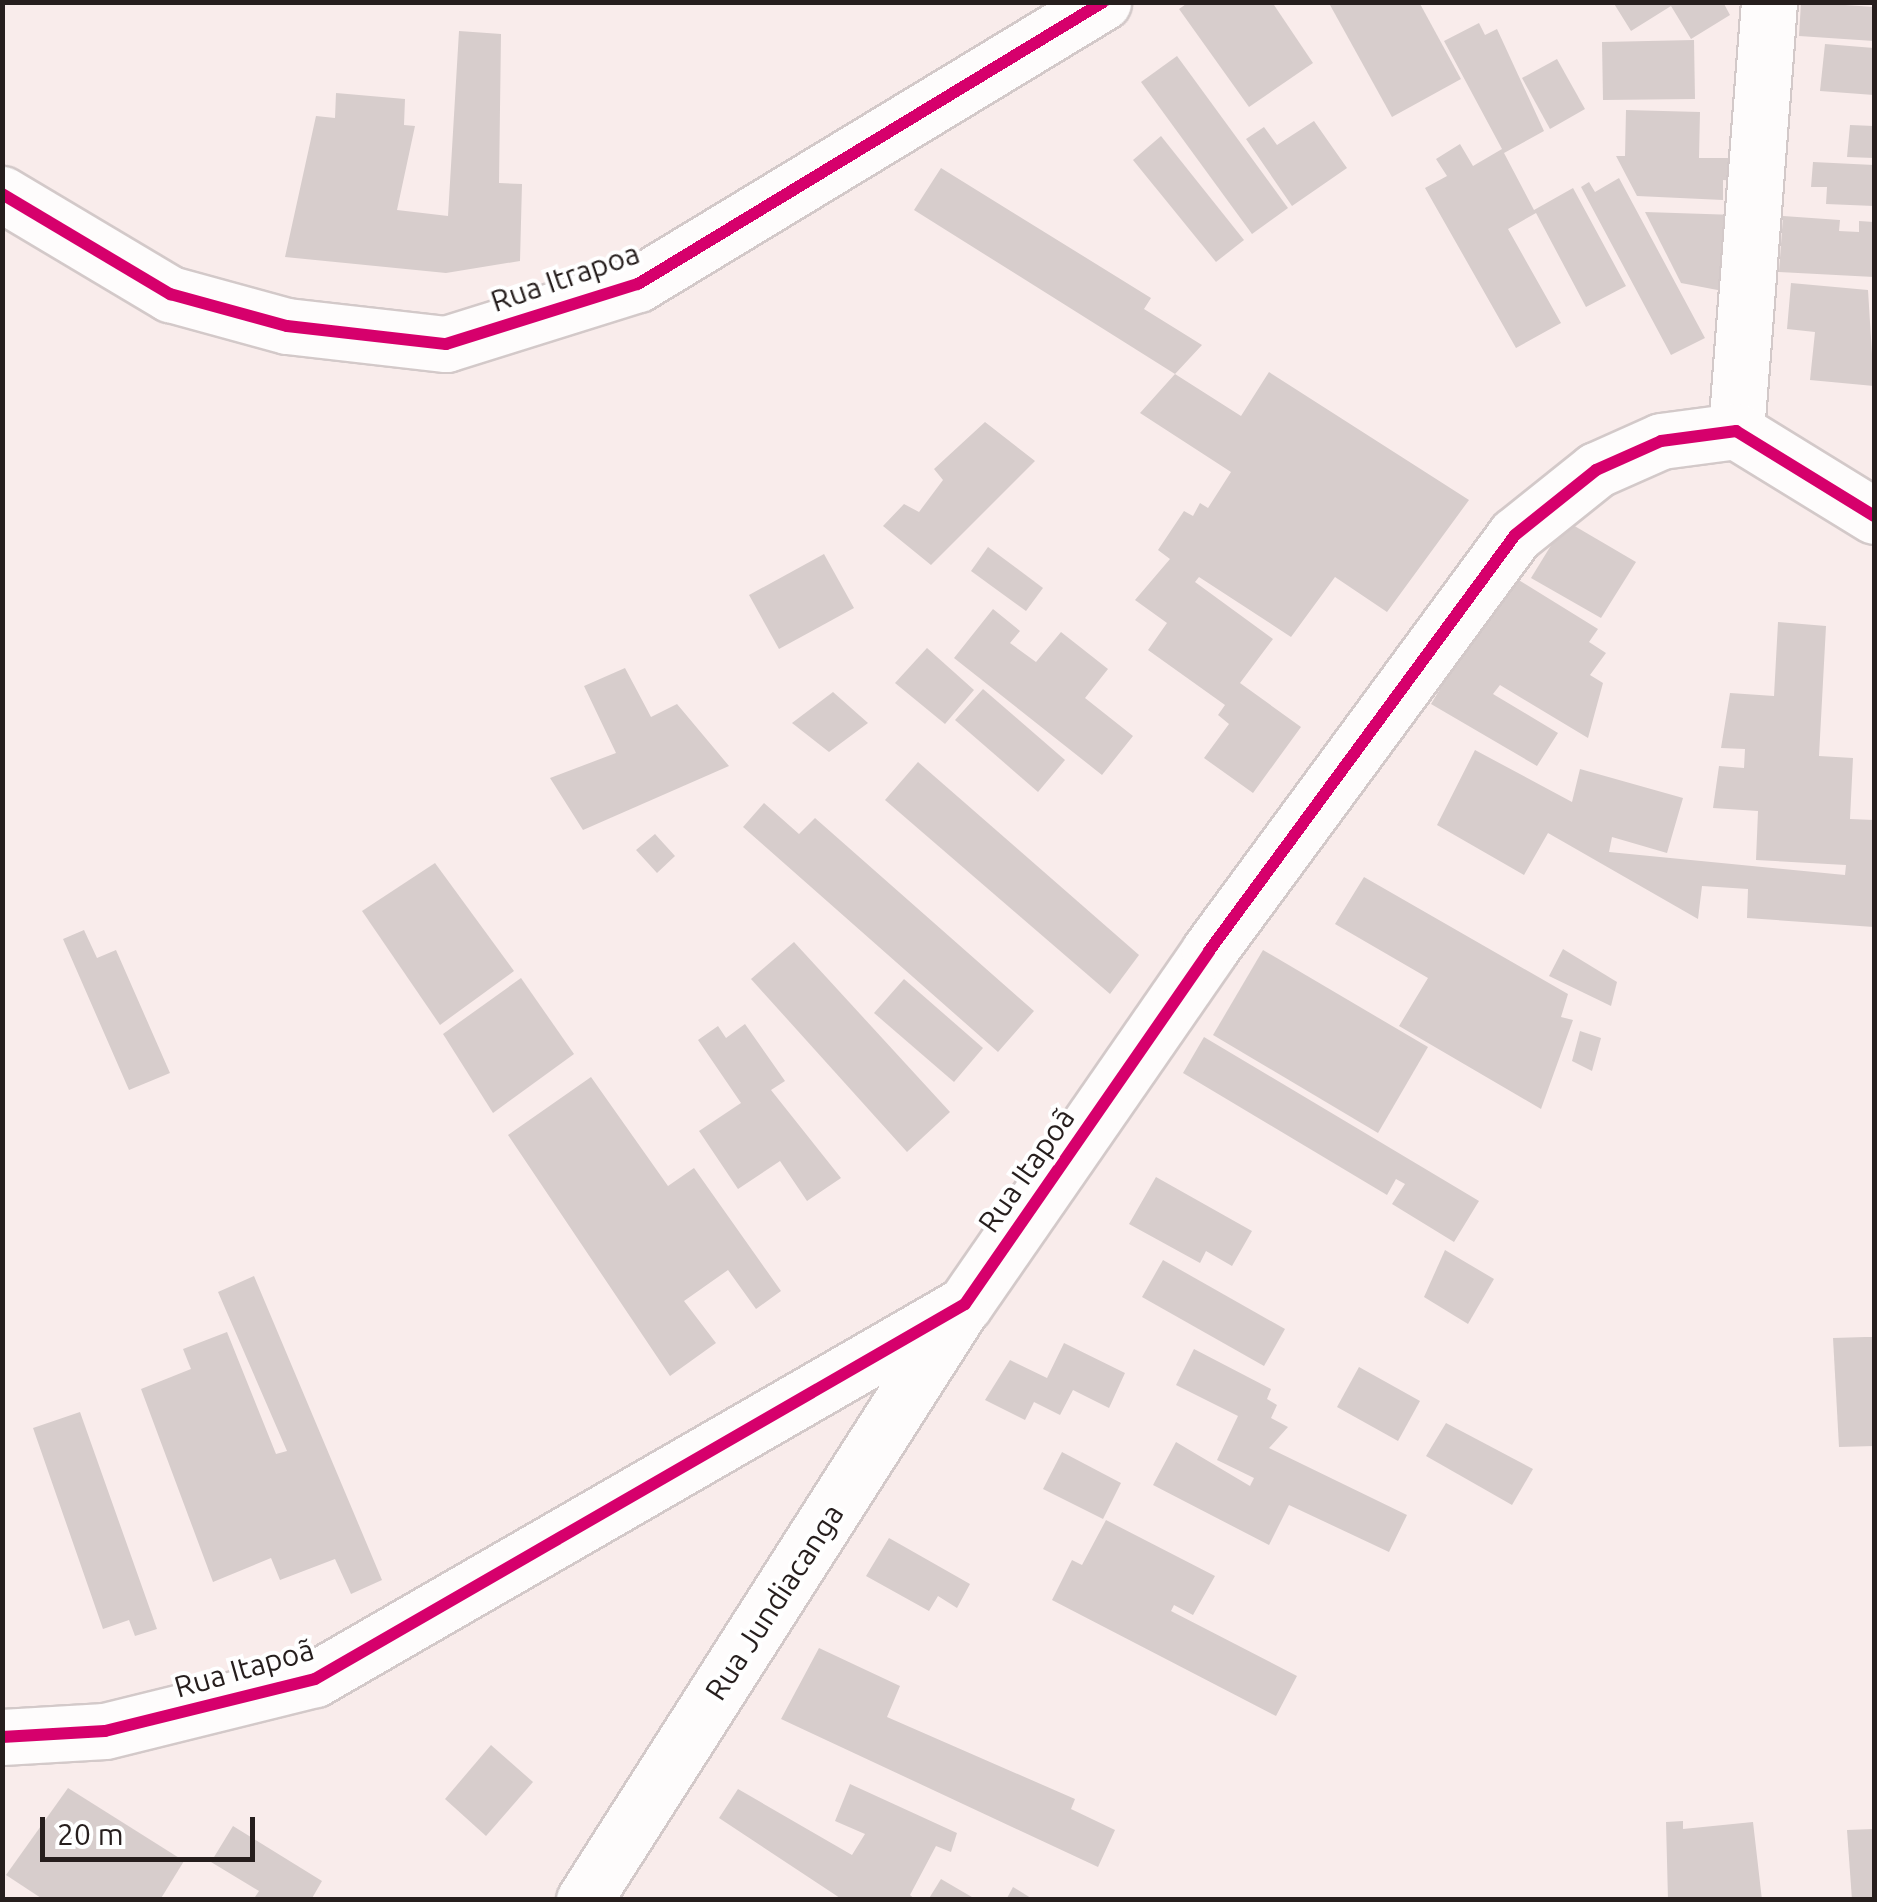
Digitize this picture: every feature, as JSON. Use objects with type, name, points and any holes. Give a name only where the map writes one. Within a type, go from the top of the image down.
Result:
[{"type":"street","name":"Rua Itrapoa","points":[[2,194],[170,294],[287,326],[446,344],[638,284],[1103,2]]},
{"type":"street","points":[[1769,2],[1736,431],[1874,516]]},
{"type":"street","name":"Rua Itapoã","points":[[2,1737],[105,1730],[315,1679],[964,1304],[1209,951],[1515,535],[1596,470],[1661,441],[1736,431]]},
{"type":"street","name":"Rua Jundiacanga","points":[[584,1900],[964,1304]]},
{"type":"building","points":[[1189,2],[1272,2],[1313,63],[1249,107],[1179,9]]},
{"type":"building","points":[[1419,2],[1461,79],[1392,117],[1330,5]]},
{"type":"building","points":[[1613,2],[1723,2],[1730,15],[1691,39],[1671,6],[1631,31]]},
{"type":"building","points":[[1801,2],[1874,7],[1874,41],[1799,36]]},
{"type":"building","points":[[1479,23],[1485,35],[1497,29],[1544,131],[1504,153],[1534,210],[1573,188],[1626,286],[1586,307],[1536,213],[1508,229],[1561,323],[1516,348],[1425,188],[1447,176],[1436,159],[1460,144],[1473,166],[1502,149],[1444,41]]},
{"type":"building","points":[[459,31],[501,34],[499,183],[522,184],[520,261],[446,273],[285,257],[316,116],[335,118],[336,93],[405,99],[404,125],[415,126],[397,210],[448,216]]},
{"type":"building","points":[[1694,40],[1695,99],[1603,100],[1602,42]]},
{"type":"building","points":[[1825,44],[1874,48],[1874,95],[1820,91]]},
{"type":"building","points":[[1177,56],[1288,208],[1252,234],[1141,82]]},
{"type":"building","points":[[1557,59],[1585,109],[1550,129],[1522,78]]},
{"type":"building","points":[[1626,110],[1700,112],[1699,158],[1742,158],[1739,181],[1723,180],[1723,200],[1637,196],[1616,156],[1625,156]]},
{"type":"building","points":[[1314,121],[1347,168],[1292,206],[1246,139],[1264,127],[1277,145]]},
{"type":"building","points":[[1850,125],[1874,126],[1874,158],[1847,157]]},
{"type":"building","points":[[1161,136],[1244,240],[1216,262],[1133,160]]},
{"type":"building","points":[[1813,162],[1874,165],[1874,206],[1826,204],[1827,187],[1811,187]]},
{"type":"building","points":[[941,168],[1151,298],[1144,309],[1202,345],[1175,374],[914,210]]},
{"type":"building","points":[[1619,178],[1705,338],[1671,355],[1581,187],[1589,182],[1595,192]]},
{"type":"building","points":[[1645,212],[1736,215],[1728,292],[1681,283]]},
{"type":"building","points":[[1783,216],[1840,220],[1839,231],[1859,232],[1859,221],[1874,222],[1874,277],[1779,272]]},
{"type":"building","points":[[1791,283],[1868,290],[1874,386],[1810,380],[1815,332],[1787,329]]},
{"type":"building","points":[[1269,372],[1469,500],[1387,612],[1335,577],[1291,637],[1199,577],[1195,582],[1273,639],[1240,683],[1301,727],[1253,793],[1204,758],[1229,724],[1218,715],[1225,705],[1148,650],[1167,623],[1135,600],[1170,559],[1158,550],[1184,511],[1193,516],[1200,503],[1208,508],[1231,472],[1140,413],[1175,374],[1241,416]]},
{"type":"building","points":[[985,422],[1035,461],[931,565],[883,526],[904,504],[919,512],[943,480],[934,469]]},
{"type":"building","points":[[1566,521],[1636,562],[1601,618],[1531,578]]},
{"type":"building","points":[[988,547],[1043,588],[1026,611],[971,571]]},
{"type":"building","points":[[824,554],[854,608],[779,649],[749,595]]},
{"type":"building","points":[[1517,579],[1598,629],[1589,642],[1606,653],[1590,675],[1603,683],[1588,738],[1500,685],[1493,694],[1558,733],[1537,766],[1431,704],[1485,614]]},
{"type":"building","points":[[993,609],[1020,631],[1010,643],[1036,662],[1061,632],[1108,669],[1085,698],[1133,736],[1102,775],[954,658]]},
{"type":"building","points":[[1778,622],[1826,626],[1819,756],[1853,758],[1850,819],[1874,820],[1874,927],[1747,918],[1748,889],[1702,886],[1698,919],[1548,833],[1524,875],[1437,825],[1475,750],[1572,802],[1580,769],[1683,798],[1667,853],[1612,837],[1609,852],[1845,875],[1846,865],[1756,860],[1758,811],[1713,808],[1719,766],[1744,768],[1745,749],[1721,748],[1730,693],[1774,696]]},
{"type":"building","points":[[927,648],[974,690],[945,724],[895,683]]},
{"type":"building","points":[[625,668],[651,717],[677,704],[729,766],[583,830],[550,778],[616,753],[584,686]]},
{"type":"building","points":[[983,689],[1065,760],[1038,792],[955,720]]},
{"type":"building","points":[[833,692],[868,723],[829,752],[792,723]]},
{"type":"building","points":[[918,762],[1139,955],[1110,994],[885,800]]},
{"type":"building","points":[[764,803],[799,834],[815,818],[1034,1011],[998,1052],[743,827]]},
{"type":"building","points":[[655,834],[675,856],[657,873],[636,850]]},
{"type":"building","points":[[435,863],[514,971],[440,1025],[362,911]]},
{"type":"building","points":[[1364,877],[1568,994],[1561,1017],[1573,1020],[1541,1109],[1399,1026],[1428,978],[1335,924]]},
{"type":"building","points":[[84,930],[97,958],[116,950],[170,1073],[129,1090],[63,939]]},
{"type":"building","points":[[794,942],[950,1112],[907,1152],[751,979]]},
{"type":"building","points":[[1563,949],[1617,982],[1611,1006],[1549,976]]},
{"type":"building","points":[[1263,950],[1428,1047],[1378,1133],[1213,1035]]},
{"type":"building","points":[[521,978],[574,1054],[493,1113],[443,1034]]},
{"type":"building","points":[[904,979],[983,1048],[954,1082],[874,1013]]},
{"type":"building","points":[[745,1024],[785,1081],[771,1090],[841,1178],[807,1201],[780,1161],[738,1189],[699,1131],[741,1103],[698,1040],[718,1026],[726,1038]]},
{"type":"building","points":[[1580,1031],[1601,1038],[1592,1071],[1572,1061]]},
{"type":"building","points":[[1204,1037],[1479,1201],[1454,1242],[1392,1204],[1405,1184],[1396,1179],[1387,1195],[1183,1073]]},
{"type":"building","points":[[591,1077],[668,1186],[694,1168],[781,1291],[756,1309],[728,1270],[684,1301],[716,1343],[670,1376],[508,1135]]},
{"type":"building","points":[[1156,1177],[1252,1231],[1232,1266],[1206,1251],[1200,1263],[1129,1224]]},
{"type":"building","points":[[1445,1250],[1494,1279],[1468,1324],[1424,1297]]},
{"type":"building","points":[[1163,1260],[1285,1329],[1264,1366],[1142,1297]]},
{"type":"building","points":[[254,1276],[382,1580],[351,1594],[335,1559],[280,1580],[271,1558],[213,1582],[141,1389],[191,1369],[183,1349],[227,1332],[276,1454],[287,1451],[218,1292]]},
{"type":"building","points":[[1872,1337],[1874,1446],[1839,1447],[1833,1338]]},
{"type":"building","points":[[1064,1343],[1125,1373],[1109,1408],[1073,1390],[1060,1415],[1034,1402],[1025,1420],[985,1400],[1010,1360],[1047,1378]]},
{"type":"building","points":[[1194,1349],[1271,1389],[1267,1399],[1277,1405],[1271,1418],[1288,1427],[1269,1448],[1407,1515],[1389,1552],[1289,1505],[1269,1545],[1153,1485],[1176,1442],[1250,1486],[1254,1478],[1217,1460],[1238,1416],[1176,1385]]},
{"type":"building","points":[[1359,1367],[1420,1401],[1398,1441],[1337,1407]]},
{"type":"building","points":[[80,1412],[157,1629],[135,1636],[129,1620],[103,1629],[33,1428]]},
{"type":"building","points":[[1446,1423],[1533,1469],[1512,1505],[1426,1456]]},
{"type":"building","points":[[1062,1452],[1121,1483],[1103,1519],[1043,1489]]},
{"type":"building","points":[[1106,1520],[1215,1576],[1193,1615],[1174,1605],[1171,1611],[1297,1676],[1276,1716],[1052,1600],[1072,1560],[1082,1565]]},
{"type":"building","points":[[889,1538],[970,1584],[957,1608],[938,1596],[929,1611],[866,1576]]},
{"type":"building","points":[[819,1648],[900,1686],[887,1717],[1075,1799],[1071,1809],[1115,1830],[1098,1867],[781,1719]]},
{"type":"building","points":[[491,1745],[533,1782],[486,1836],[445,1799]]},
{"type":"building","points":[[850,1784],[957,1833],[951,1852],[936,1846],[910,1895],[916,1900],[843,1900],[719,1818],[738,1789],[852,1855],[865,1834],[835,1821]]},
{"type":"building","points":[[68,1788],[184,1861],[160,1900],[44,1900],[6,1875]]},
{"type":"building","points":[[1683,1821],[1683,1829],[1753,1822],[1762,1900],[1668,1900],[1666,1822]]},
{"type":"building","points":[[233,1826],[322,1881],[311,1900],[253,1900],[259,1891],[211,1862]]},
{"type":"building","points":[[1874,1829],[1874,1900],[1852,1900],[1847,1830]]},
{"type":"building","points":[[941,1879],[977,1900],[928,1900]]},
{"type":"building","points":[[1013,1887],[1034,1900],[1006,1900]]},
{"type":"cycle path","points":[[2,194],[170,294],[287,326],[446,344],[638,284],[1103,2]]},
{"type":"cycle path","points":[[2,1737],[105,1731],[315,1679],[965,1304],[1209,951],[1515,535],[1596,470],[1661,441],[1736,431],[1874,516]]}]
